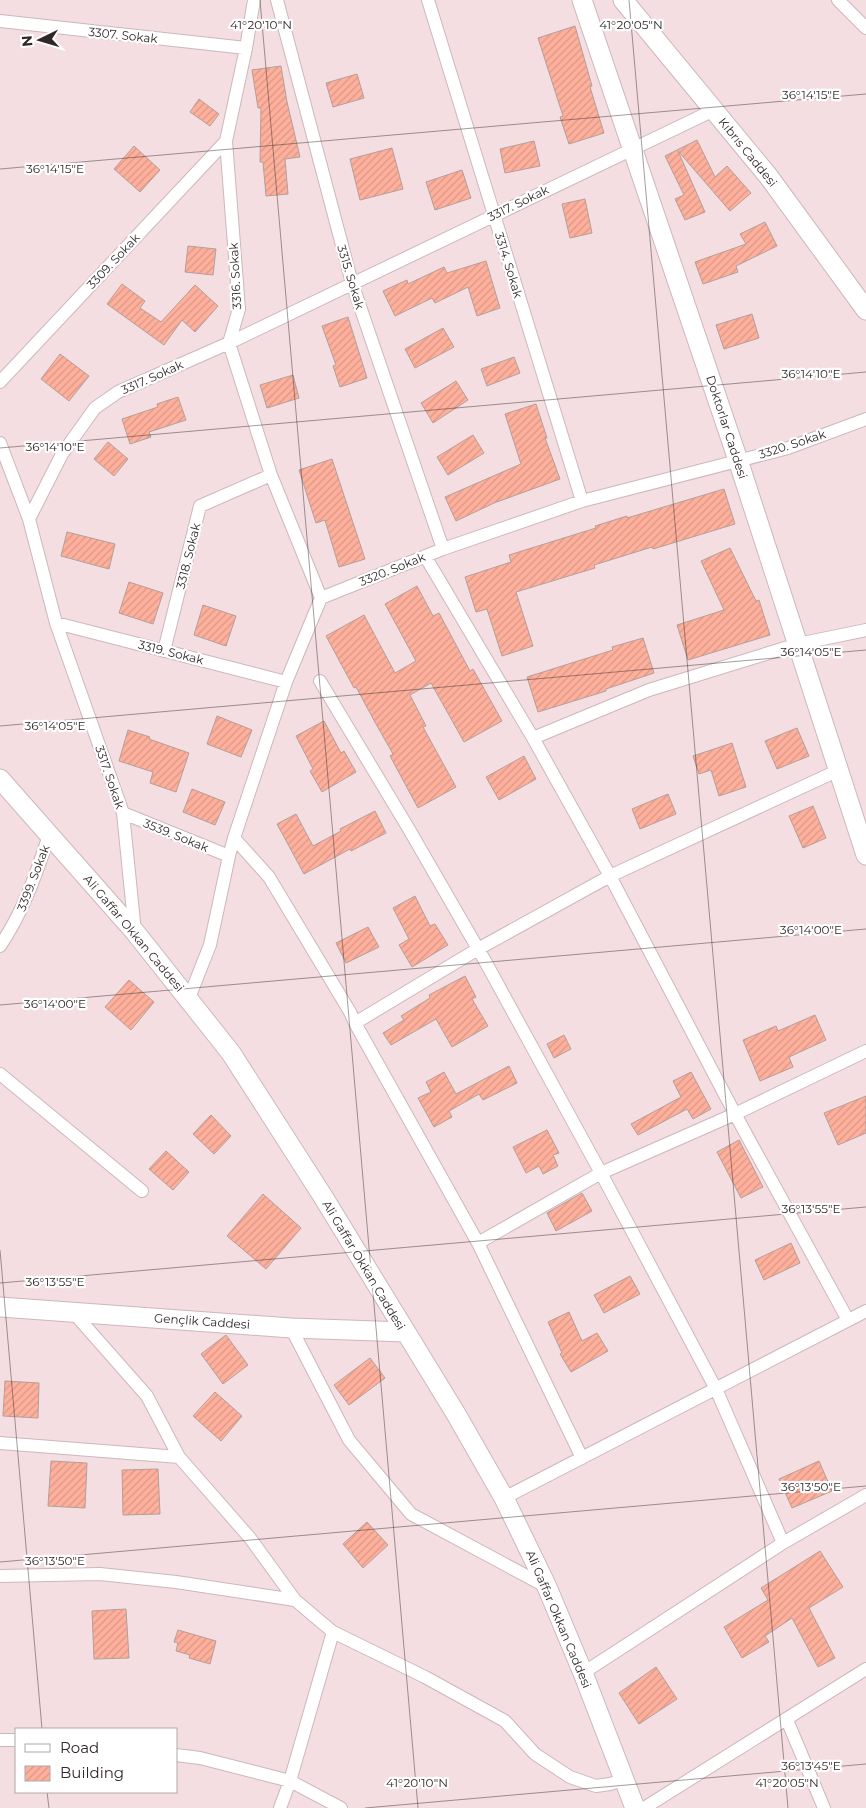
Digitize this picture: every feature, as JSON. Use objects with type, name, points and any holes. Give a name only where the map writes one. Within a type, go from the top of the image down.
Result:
[{"type":"street","name":"3316. Sokak","points":[[229,343],[239,309],[226,141],[246,48],[254,0]]},
{"type":"street","name":"3315. Sokak","points":[[277,0],[352,283],[443,549]]},
{"type":"street","name":"3314. Sokak","points":[[428,0],[582,500]]},
{"type":"street","name":"Doktorlar Caddesi","points":[[582,0],[738,460],[866,855]]},
{"type":"street","name":"Kıbrıs Caddesi","points":[[624,0],[769,176],[866,310]]},
{"type":"street","points":[[838,0],[866,28]]},
{"type":"street","name":"3307. Sokak","points":[[0,21],[246,48]]},
{"type":"street","name":"3317. Sokak","points":[[135,932],[123,813],[56,623],[29,519],[62,454],[95,408],[118,392],[229,343],[714,110]]},
{"type":"street","name":"3309. Sokak","points":[[0,382],[226,141]]},
{"type":"street","points":[[189,998],[210,945],[234,838],[286,682],[322,598],[271,476],[229,343]]},
{"type":"street","name":"3320. Sokak","points":[[322,598],[443,549],[582,500],[788,448],[866,419]]},
{"type":"street","points":[[0,443],[29,519]]},
{"type":"street","name":"3318. Sokak","points":[[164,651],[200,506],[271,476]]},
{"type":"street","points":[[425,556],[533,738],[610,876],[735,1114],[848,1320]]},
{"type":"street","name":"3319. Sokak","points":[[56,623],[286,682]]},
{"type":"street","points":[[533,738],[649,690],[798,644],[866,630]]},
{"type":"street","points":[[320,681],[478,949],[601,1173],[716,1389],[783,1543]]},
{"type":"street","points":[[355,1023],[478,949],[610,876],[839,770]]},
{"type":"street","name":"Ali Gaffar Okkan Caddesi","points":[[0,779],[135,932],[189,998],[231,1053],[272,1115],[456,1414],[504,1498],[547,1587],[583,1673],[635,1808]]},
{"type":"street","name":"3539. Sokak","points":[[123,813],[229,856]]},
{"type":"street","name":"3399. Sokak","points":[[0,946],[20,912],[35,879],[49,835]]},
{"type":"street","points":[[234,838],[269,877],[350,1012],[478,1243],[582,1458]]},
{"type":"street","points":[[478,1243],[601,1173],[735,1114],[866,1051]]},
{"type":"street","points":[[0,1074],[142,1191]]},
{"type":"street","name":"Gençlik Caddesi","points":[[0,1306],[291,1328],[405,1332]]},
{"type":"street","points":[[504,1498],[866,1310]]},
{"type":"street","points":[[73,1312],[147,1396],[179,1456],[250,1538],[295,1600],[334,1632],[425,1677],[505,1721],[535,1754],[570,1777],[596,1786],[623,1780]]},
{"type":"street","points":[[291,1328],[349,1440],[411,1514],[547,1587]]},
{"type":"street","points":[[0,1443],[179,1456]]},
{"type":"street","points":[[583,1673],[783,1543],[866,1495]]},
{"type":"street","points":[[0,1576],[100,1574],[176,1582],[295,1600]]},
{"type":"street","points":[[280,1808],[290,1781],[334,1632]]},
{"type":"street","points":[[644,1808],[866,1669]]},
{"type":"street","points":[[787,1720],[824,1808]]},
{"type":"street","points":[[0,1740],[15,1740]]},
{"type":"street","points":[[178,1755],[200,1758],[290,1781],[341,1808]]},
{"type":"building","points":[[575,26],[604,133],[569,144],[560,117],[563,116],[538,38]]},
{"type":"building","points":[[281,66],[300,157],[285,159],[288,194],[266,196],[263,162],[260,162],[261,108],[258,108],[252,70]]},
{"type":"building","points":[[357,74],[364,98],[333,107],[326,83]]},
{"type":"building","points":[[199,99],[219,114],[210,126],[190,112]]},
{"type":"building","points":[[697,140],[715,177],[727,166],[751,193],[730,211],[678,151],[705,212],[685,220],[675,199],[684,195],[665,156]]},
{"type":"building","points":[[534,141],[540,166],[505,173],[500,149]]},
{"type":"building","points":[[134,146],[160,170],[140,192],[114,169]]},
{"type":"building","points":[[392,148],[403,189],[360,200],[350,159]]},
{"type":"building","points":[[462,170],[471,198],[435,210],[426,182]]},
{"type":"building","points":[[585,199],[592,233],[570,238],[562,204]]},
{"type":"building","points":[[765,222],[777,246],[736,266],[738,272],[703,284],[695,262],[746,244],[740,234]]},
{"type":"building","points":[[188,246],[216,249],[213,275],[185,272]]},
{"type":"building","points":[[486,261],[500,308],[477,316],[468,287],[435,303],[432,298],[395,316],[383,291],[407,280],[408,284],[444,267],[447,273]]},
{"type":"building","points":[[122,284],[145,301],[140,308],[161,322],[195,285],[218,306],[195,332],[182,320],[164,345],[107,304]]},
{"type":"building","points":[[752,314],[759,338],[724,349],[716,325]]},
{"type":"building","points":[[348,317],[367,378],[340,387],[333,366],[336,365],[322,326]]},
{"type":"building","points":[[443,328],[454,347],[415,368],[405,349]]},
{"type":"building","points":[[60,354],[89,376],[69,401],[41,379]]},
{"type":"building","points":[[514,357],[520,373],[487,386],[481,369]]},
{"type":"building","points":[[293,375],[299,398],[267,408],[260,385]]},
{"type":"building","points":[[456,381],[468,400],[433,423],[421,403]]},
{"type":"building","points":[[178,397],[186,420],[149,432],[151,437],[130,444],[122,419],[158,407],[157,404]]},
{"type":"building","points":[[536,404],[547,438],[545,438],[560,479],[494,503],[456,521],[445,497],[521,464],[505,414]]},
{"type":"building","points":[[473,435],[484,453],[448,475],[437,457]]},
{"type":"building","points":[[108,442],[128,459],[114,476],[94,459]]},
{"type":"building","points":[[332,459],[365,559],[339,567],[325,520],[316,523],[299,470]]},
{"type":"building","points":[[724,489],[735,524],[594,565],[595,568],[516,592],[533,646],[502,656],[487,609],[476,612],[465,577],[511,562],[509,555],[596,528],[595,526],[627,516],[627,518]]},
{"type":"building","points":[[67,532],[115,544],[109,569],[61,556]]},
{"type":"building","points":[[730,548],[756,601],[759,600],[770,635],[688,660],[677,625],[724,610],[701,561]]},
{"type":"building","points":[[129,582],[163,593],[153,624],[119,613]]},
{"type":"building","points":[[417,586],[433,616],[439,613],[470,671],[473,669],[502,721],[464,742],[431,683],[410,695],[426,726],[423,727],[456,787],[418,808],[390,756],[393,754],[326,636],[364,615],[395,673],[416,661],[385,604]]},
{"type":"building","points":[[203,605],[236,616],[226,646],[194,635]]},
{"type":"building","points":[[643,638],[654,673],[606,689],[606,691],[538,712],[527,677],[613,650],[612,647]]},
{"type":"building","points":[[217,716],[252,730],[241,757],[207,744]]},
{"type":"building","points":[[324,721],[341,753],[344,751],[356,772],[322,792],[310,771],[313,769],[296,736]]},
{"type":"building","points":[[797,728],[809,756],[777,769],[765,741]]},
{"type":"building","points":[[128,730],[189,753],[176,792],[150,783],[153,772],[119,761]]},
{"type":"building","points":[[732,743],[746,787],[719,796],[711,770],[699,774],[693,756]]},
{"type":"building","points":[[524,756],[536,779],[499,800],[486,777]]},
{"type":"building","points":[[192,789],[225,802],[215,825],[183,812]]},
{"type":"building","points":[[668,794],[676,814],[640,829],[632,809]]},
{"type":"building","points":[[813,806],[826,838],[803,848],[789,816]]},
{"type":"building","points":[[375,811],[386,833],[351,851],[350,849],[304,874],[277,824],[296,814],[313,846],[341,831],[340,829]]},
{"type":"building","points":[[415,896],[430,926],[435,924],[448,945],[412,967],[399,945],[409,939],[393,908]]},
{"type":"building","points":[[368,927],[379,947],[346,963],[336,943]]},
{"type":"building","points":[[465,976],[476,997],[472,999],[488,1026],[452,1047],[436,1019],[391,1045],[383,1033],[404,1020],[401,1016],[430,998],[429,995]]},
{"type":"building","points":[[129,980],[154,1002],[131,1030],[105,1007]]},
{"type":"building","points":[[815,1015],[826,1040],[789,1057],[793,1067],[760,1081],[743,1040],[776,1026],[778,1031]]},
{"type":"building","points":[[564,1035],[571,1049],[554,1058],[547,1044]]},
{"type":"building","points":[[509,1066],[517,1083],[483,1100],[479,1094],[449,1111],[452,1117],[434,1127],[418,1098],[431,1092],[426,1082],[444,1072],[456,1094]]},
{"type":"building","points":[[691,1072],[711,1109],[693,1119],[687,1109],[638,1135],[631,1124],[681,1097],[673,1081]]},
{"type":"building","points":[[866,1096],[866,1133],[838,1145],[824,1113]]},
{"type":"building","points":[[211,1115],[231,1136],[214,1154],[193,1134]]},
{"type":"building","points":[[547,1130],[559,1153],[553,1155],[558,1166],[543,1174],[539,1166],[526,1173],[513,1147]]},
{"type":"building","points":[[739,1140],[763,1187],[741,1198],[717,1152]]},
{"type":"building","points":[[166,1151],[189,1172],[173,1190],[149,1169]]},
{"type":"building","points":[[582,1193],[592,1211],[556,1231],[547,1213]]},
{"type":"building","points":[[263,1194],[301,1228],[266,1269],[227,1236]]},
{"type":"building","points":[[791,1243],[800,1263],[764,1280],[755,1260]]},
{"type":"building","points":[[630,1276],[640,1294],[604,1313],[594,1295]]},
{"type":"building","points":[[569,1312],[582,1341],[597,1333],[608,1351],[571,1372],[560,1354],[562,1353],[548,1322]]},
{"type":"building","points":[[226,1335],[248,1365],[223,1384],[201,1354]]},
{"type":"building","points":[[370,1358],[385,1378],[349,1405],[334,1385]]},
{"type":"building","points":[[5,1381],[39,1383],[38,1418],[3,1416]]},
{"type":"building","points":[[215,1392],[242,1416],[221,1441],[193,1416]]},
{"type":"building","points":[[51,1461],[87,1463],[85,1508],[48,1506]]},
{"type":"building","points":[[819,1461],[832,1491],[792,1508],[779,1479]]},
{"type":"building","points":[[158,1469],[160,1514],[123,1515],[122,1470]]},
{"type":"building","points":[[367,1522],[388,1545],[363,1568],[343,1544]]},
{"type":"building","points":[[820,1551],[843,1587],[809,1608],[835,1658],[818,1667],[792,1618],[765,1636],[769,1642],[742,1658],[724,1627],[768,1600],[761,1588]]},
{"type":"building","points":[[126,1609],[129,1658],[94,1659],[92,1611]]},
{"type":"building","points":[[178,1630],[216,1641],[210,1664],[189,1658],[190,1655],[176,1651],[178,1643],[174,1642]]},
{"type":"building","points":[[656,1667],[677,1699],[639,1724],[619,1693]]}]
